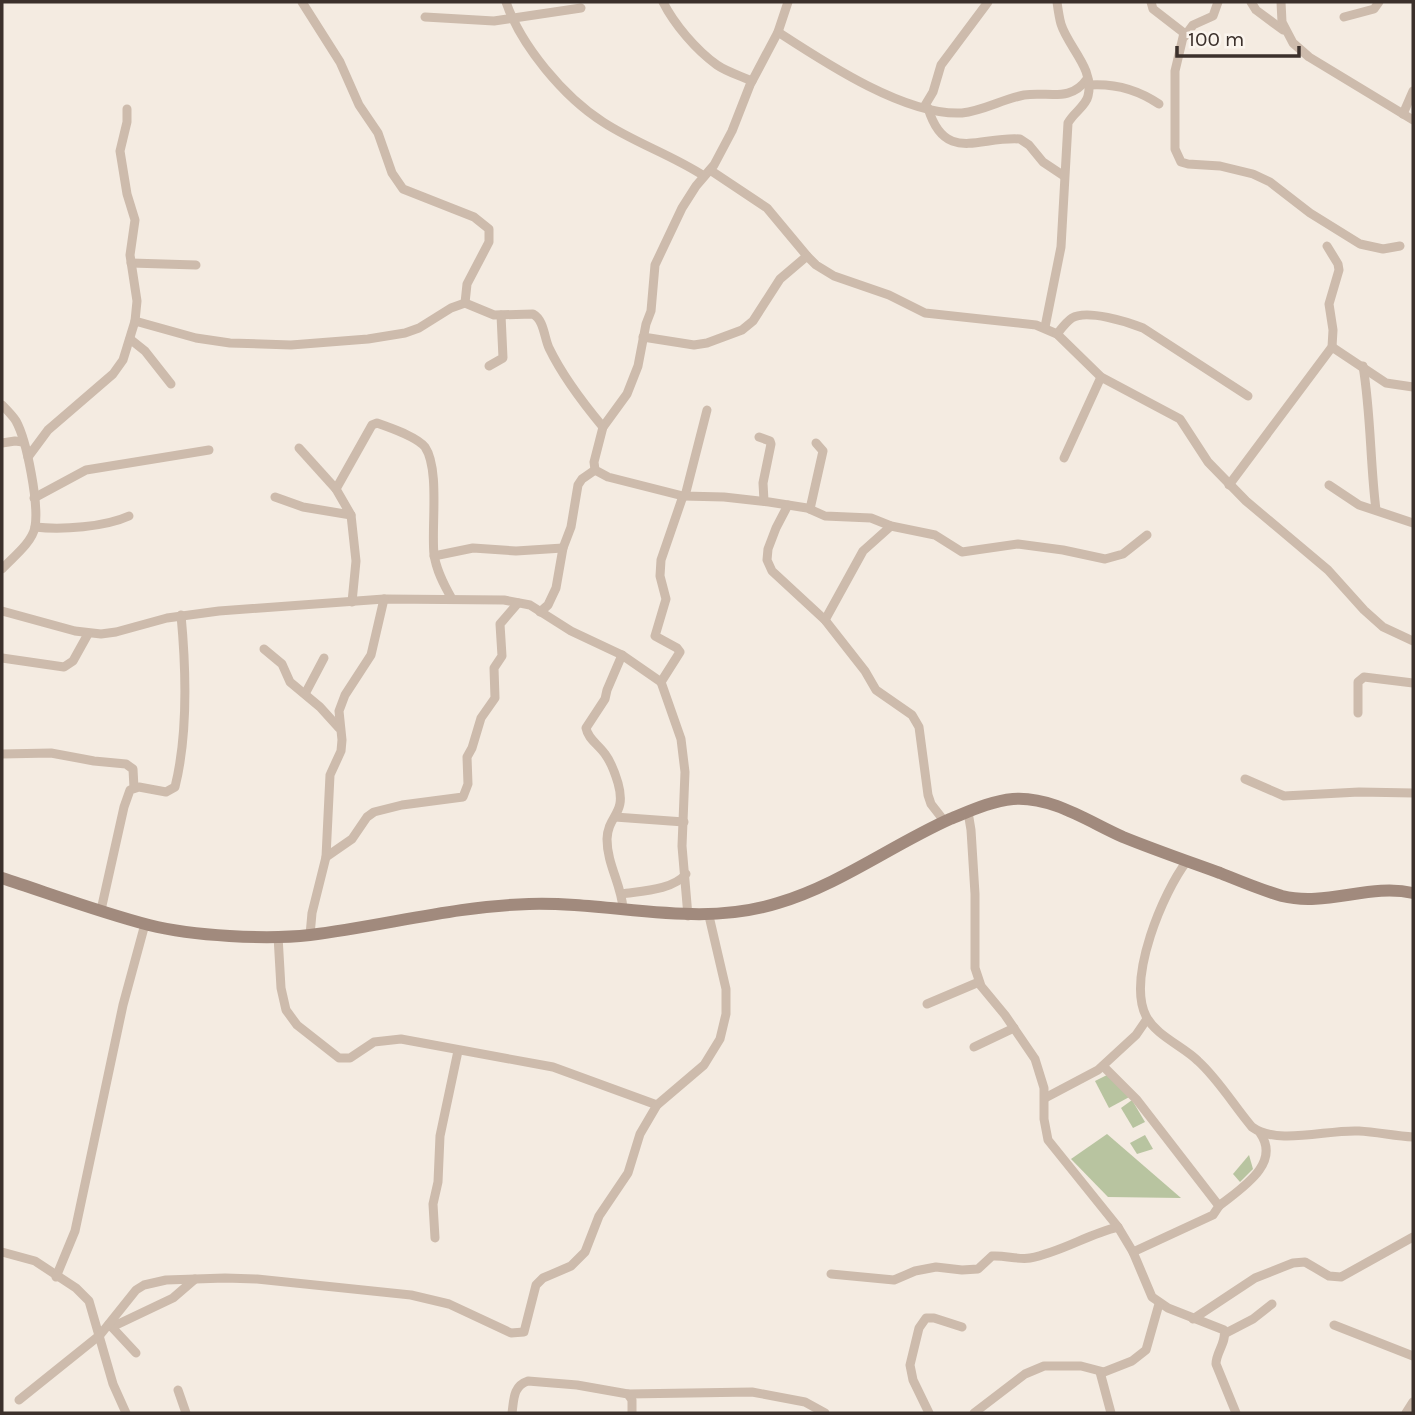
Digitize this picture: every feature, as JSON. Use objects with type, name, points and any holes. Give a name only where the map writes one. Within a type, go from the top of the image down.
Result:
[{"type":"street","points":[[302,2],[340,62],[359,106],[378,133],[383,152],[403,189],[474,216],[489,229],[489,242],[467,284],[465,303]]},
{"type":"street","points":[[506,2],[511,18],[543,65],[589,112],[619,131],[707,173],[767,208],[816,265],[834,276],[890,295],[925,313],[1045,327],[1057,334],[1101,377],[1180,419],[1208,462],[1229,485],[1328,570],[1364,610],[1395,634],[1413,641]]},
{"type":"street","points":[[663,2],[680,27],[711,60],[752,81]]},
{"type":"street","points":[[595,470],[594,462],[603,427],[627,394],[638,366],[651,311],[655,265],[682,208],[732,131],[752,81],[778,32],[788,2]]},
{"type":"street","points":[[1045,327],[1061,247],[1069,123],[1071,116],[1087,101],[1087,82],[1074,47],[1062,26],[1057,2]]},
{"type":"street","points":[[1151,2],[1153,9],[1180,29],[1185,36]]},
{"type":"street","points":[[1218,2],[1213,16],[1199,21],[1185,36],[1177,58],[1175,149],[1181,162],[1220,166],[1253,174],[1270,182],[1360,244],[1383,248],[1400,246]]},
{"type":"street","points":[[1251,2],[1256,10],[1284,30],[1293,43],[1310,57],[1413,120]]},
{"type":"street","points":[[1281,2],[1284,30]]},
{"type":"street","points":[[1344,17],[1376,8],[1379,2]]},
{"type":"street","points":[[926,107],[941,65],[984,3]]},
{"type":"street","points":[[425,18],[494,21],[581,8]]},
{"type":"street","points":[[778,32],[838,70],[889,95],[926,107],[963,113],[1027,95],[1062,96],[1087,82],[1133,90],[1159,104]]},
{"type":"street","points":[[1403,114],[1413,91]]},
{"type":"street","points":[[926,107],[938,132],[950,142],[968,144],[1020,139],[1029,145],[1043,162],[1064,176]]},
{"type":"street","points":[[28,457],[48,430],[114,374],[121,365],[130,339],[137,301],[130,255],[135,220],[127,194],[120,151],[127,109]]},
{"type":"street","points":[[1229,485],[1332,347],[1334,330],[1329,304],[1339,270],[1327,246]]},
{"type":"street","points":[[643,337],[694,345],[742,330],[753,321],[780,279],[807,256]]},
{"type":"street","points":[[131,263],[196,265]]},
{"type":"street","points":[[135,321],[230,344],[291,345],[405,333],[465,303],[501,315],[521,313],[537,316],[548,346],[558,363],[603,427]]},
{"type":"street","points":[[489,366],[503,358],[501,315]]},
{"type":"street","points":[[1057,334],[1076,316],[1091,315],[1131,323],[1143,328],[1248,396]]},
{"type":"street","points":[[130,339],[145,351],[171,384]]},
{"type":"street","points":[[1332,347],[1386,383],[1413,387]]},
{"type":"street","points":[[1363,366],[1370,414],[1370,456],[1376,510]]},
{"type":"street","points":[[1065,458],[1101,377]]},
{"type":"street","points":[[2,405],[15,420],[28,457],[35,527],[30,538],[2,569]]},
{"type":"street","points":[[661,682],[680,652],[655,636],[665,605],[660,576],[661,560],[684,496],[707,410]]},
{"type":"street","points":[[336,489],[374,424],[419,442],[427,450],[429,459],[435,514],[434,556],[452,599]]},
{"type":"street","points":[[759,437],[771,444],[763,483],[764,501]]},
{"type":"street","points":[[2,443],[15,440],[23,442]]},
{"type":"street","points":[[810,509],[823,451],[816,443]]},
{"type":"street","points":[[299,448],[336,489],[351,515],[356,561],[352,602]]},
{"type":"street","points":[[34,498],[86,470],[209,450]]},
{"type":"street","points":[[595,470],[608,477],[684,496],[764,501],[810,509],[825,516],[872,518],[891,526],[935,535],[962,552],[1018,544],[1105,559],[1123,554],[1147,535]]},
{"type":"street","points":[[540,612],[548,605],[556,588],[578,485],[595,470]]},
{"type":"street","points":[[1329,485],[1359,505],[1413,523]]},
{"type":"street","points":[[275,498],[303,507],[351,515]]},
{"type":"street","points":[[788,505],[776,528],[767,560],[778,578],[825,620],[865,671],[876,690],[912,715],[919,727],[928,795],[931,804],[945,822]]},
{"type":"street","points":[[35,527],[52,529],[114,523],[130,516]]},
{"type":"street","points":[[825,620],[863,551],[891,526]]},
{"type":"street","points":[[434,556],[459,549],[516,551],[563,548]]},
{"type":"street","points":[[2,611],[88,634],[116,632],[181,615],[384,599],[491,598],[530,604],[571,631],[622,655],[661,682],[681,739],[685,772],[682,846],[688,916]]},
{"type":"street","points":[[310,934],[312,913],[326,857],[330,775],[341,751],[339,711],[371,655],[384,599]]},
{"type":"street","points":[[326,857],[352,839],[367,817],[374,812],[465,795],[468,784],[467,757],[481,718],[495,698],[494,668],[502,656],[500,624],[518,603]]},
{"type":"street","points":[[134,788],[166,792],[175,787],[184,707],[185,650],[181,615]]},
{"type":"street","points":[[2,658],[64,667],[73,661],[88,634]]},
{"type":"street","points":[[264,649],[282,664],[287,679],[340,729]]},
{"type":"street","points":[[622,655],[605,699],[586,728],[590,738],[607,757],[618,783],[621,805],[608,828],[608,846],[611,865],[622,894],[623,908]]},
{"type":"street","points":[[304,694],[324,658]]},
{"type":"street","points":[[1358,713],[1358,682],[1364,677],[1413,683]]},
{"type":"street","points":[[2,754],[51,753],[127,764],[133,769],[134,788],[128,794],[124,807],[101,910]]},
{"type":"street","points":[[1245,779],[1284,796],[1359,792],[1413,793]]},
{"type":"street","points":[[2,878],[145,924],[223,935],[310,934],[479,907],[567,904],[709,916],[754,910],[806,893],[945,822],[1010,799],[1042,802],[1264,890],[1301,899],[1323,900],[1387,890],[1413,893]]},
{"type":"street","points":[[968,812],[975,894],[975,962],[979,982],[1035,1059],[1045,1098],[1044,1119],[1048,1140],[1118,1227],[1133,1252],[1147,1289],[1159,1304],[1222,1328],[1226,1333]]},
{"type":"street","points":[[615,817],[684,822]]},
{"type":"street","points":[[1133,1252],[1213,1215],[1219,1206],[1255,1177],[1265,1159],[1266,1142],[1260,1133],[1246,1120],[1196,1058],[1170,1040],[1147,1019],[1142,1007],[1140,989],[1143,958],[1167,893],[1187,861]]},
{"type":"street","points":[[622,894],[671,884],[680,881],[686,874]]},
{"type":"street","points":[[111,1326],[130,1296],[144,1285],[166,1280],[257,1279],[426,1298],[475,1314],[511,1333],[521,1334],[526,1328],[536,1285],[543,1278],[571,1266],[585,1252],[599,1216],[628,1173],[640,1134],[657,1105],[704,1065],[720,1039],[724,1027],[725,975],[709,916]]},
{"type":"street","points":[[56,1276],[75,1231],[123,1004],[145,924]]},
{"type":"street","points":[[278,936],[281,988],[286,1010],[297,1025],[339,1058],[350,1058],[372,1043],[395,1038],[553,1068],[657,1105]]},
{"type":"street","points":[[927,1004],[979,982]]},
{"type":"street","points":[[1045,1098],[1103,1066],[1136,1035],[1147,1019]]},
{"type":"street","points":[[974,1047],[1014,1028]]},
{"type":"street","points":[[435,1238],[433,1204],[438,1182],[440,1136],[458,1051]]},
{"type":"street","points":[[1103,1066],[1137,1100],[1219,1206]]},
{"type":"street","points":[[1260,1133],[1284,1136],[1359,1131],[1413,1137]]},
{"type":"street","points":[[831,1274],[894,1280],[915,1270],[936,1266],[974,1270],[983,1266],[992,1256],[1031,1258],[1059,1251],[1096,1233],[1118,1227]]},
{"type":"street","points":[[1193,1318],[1255,1278],[1293,1263],[1305,1262],[1329,1276],[1341,1276],[1413,1237]]},
{"type":"street","points":[[2,1252],[35,1261],[76,1288],[89,1301],[113,1384],[126,1413]]},
{"type":"street","points":[[19,1400],[111,1326],[173,1298],[195,1279]]},
{"type":"street","points":[[974,1413],[1025,1374],[1044,1366],[1081,1366],[1100,1372],[1132,1361],[1146,1350],[1159,1304]]},
{"type":"street","points":[[1236,1413],[1216,1364],[1226,1333],[1253,1319],[1272,1304]]},
{"type":"street","points":[[929,1413],[910,1371],[919,1328],[926,1318],[962,1327]]},
{"type":"street","points":[[1334,1325],[1413,1356]]},
{"type":"street","points":[[111,1326],[136,1353]]},
{"type":"street","points":[[1100,1372],[1111,1413]]},
{"type":"street","points":[[512,1413],[516,1389],[521,1383],[528,1381],[577,1385],[628,1394],[752,1392],[791,1398],[812,1410],[825,1413]]},
{"type":"street","points":[[178,1390],[186,1413]]},
{"type":"street","points":[[628,1394],[632,1400],[632,1413]]},
{"type":"street","points":[[1406,1413],[1413,1402]]},
{"type":"green space","points":[[1109,1074],[1133,1095],[1109,1108],[1095,1081]]},
{"type":"green space","points":[[1132,1100],[1145,1122],[1133,1128],[1121,1108]]},
{"type":"green space","points":[[1107,1134],[1181,1198],[1108,1197],[1071,1159]]},
{"type":"green space","points":[[1145,1135],[1153,1149],[1137,1154],[1130,1143]]},
{"type":"green space","points":[[1249,1155],[1253,1169],[1240,1182],[1233,1174]]}]
